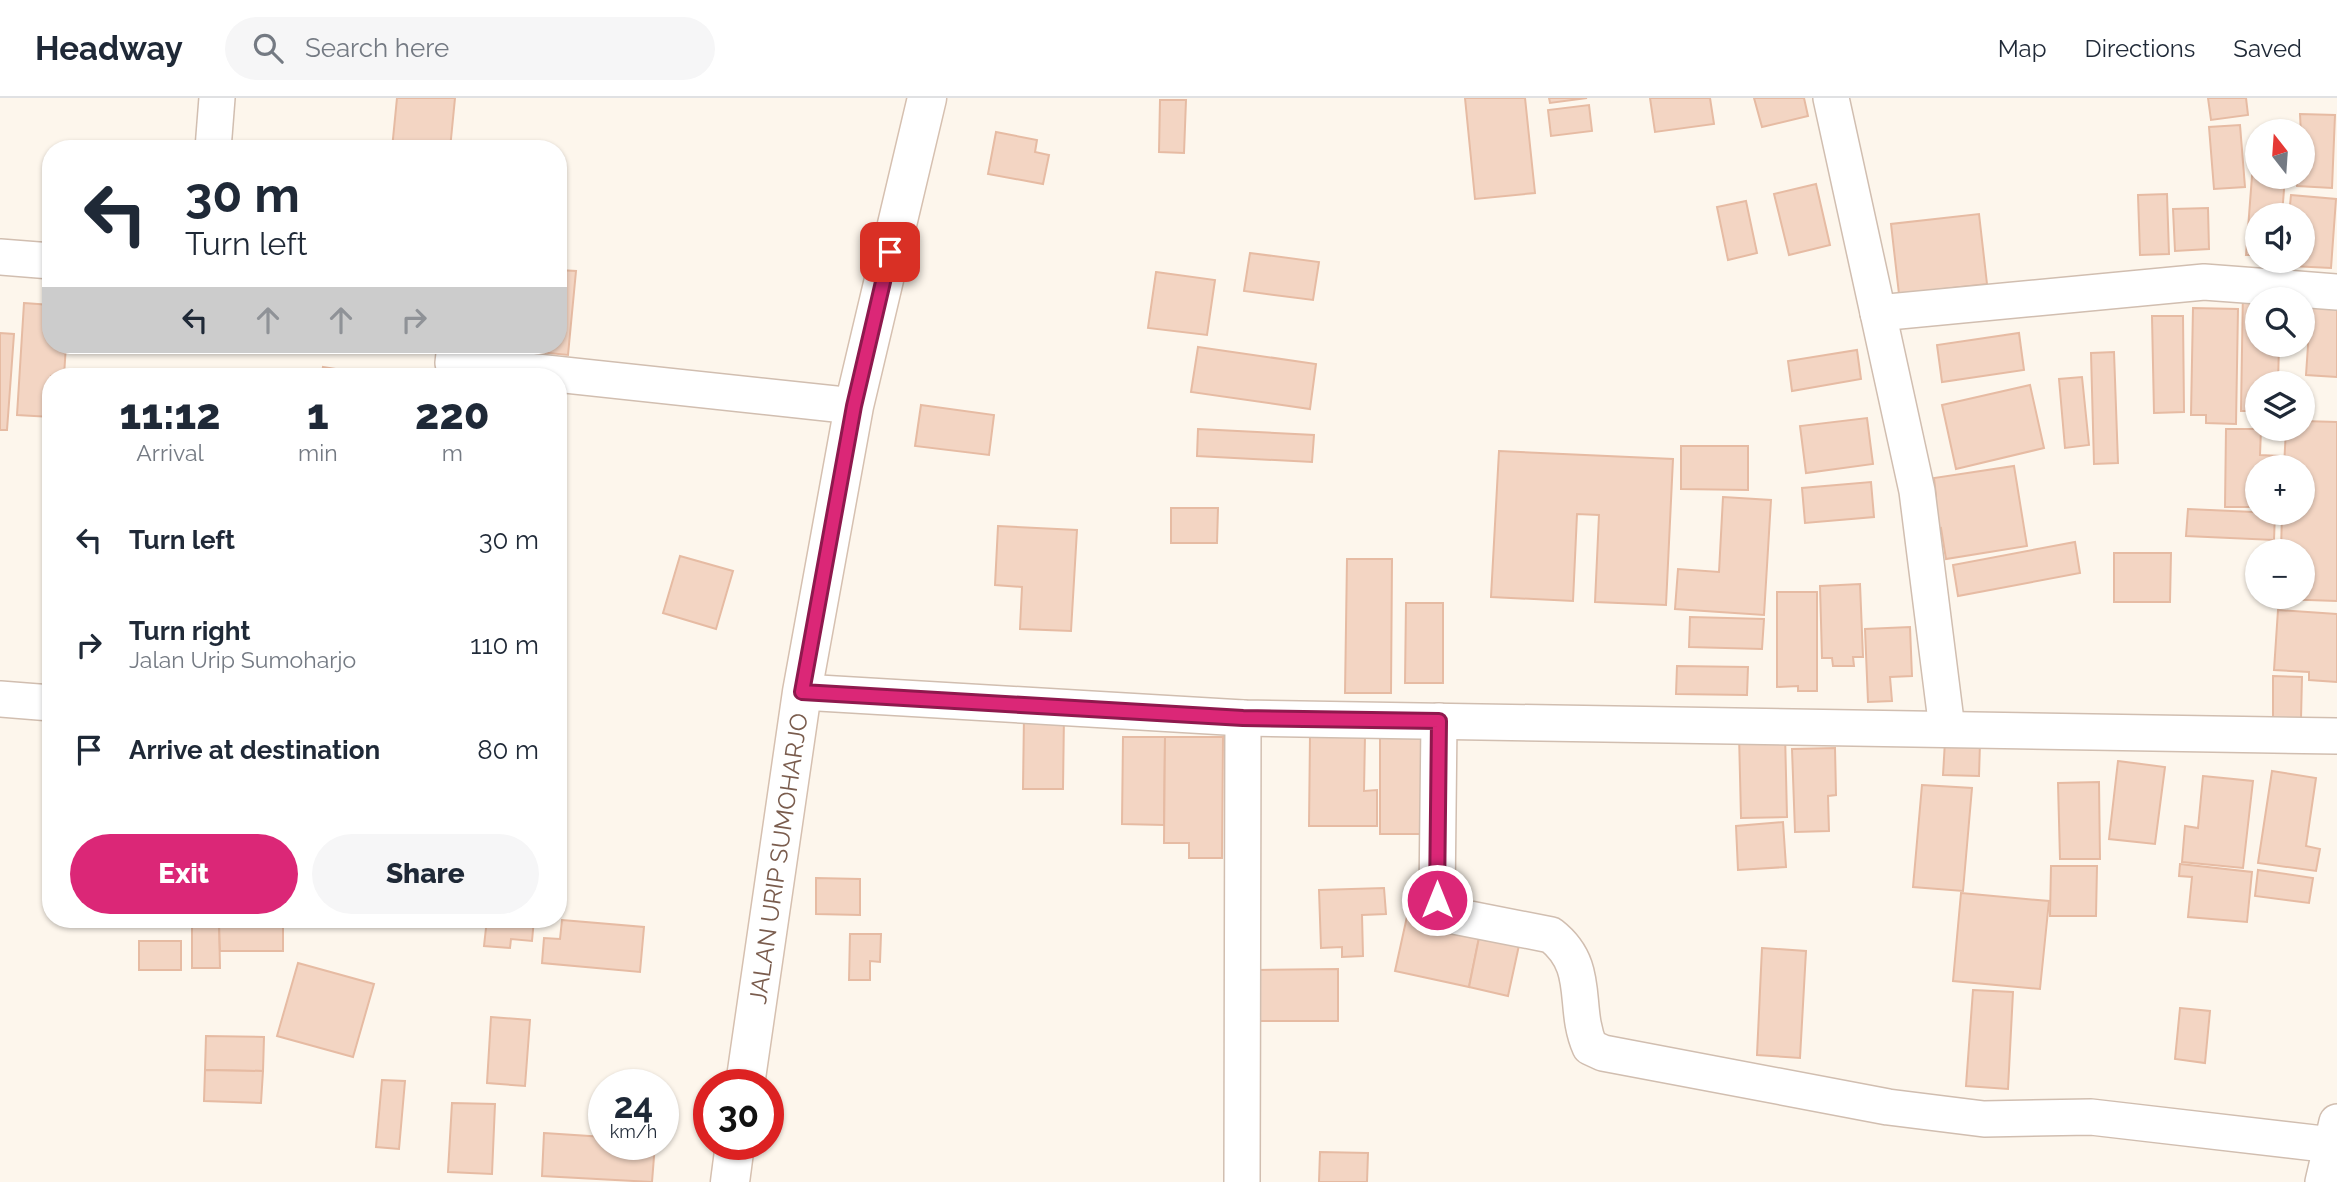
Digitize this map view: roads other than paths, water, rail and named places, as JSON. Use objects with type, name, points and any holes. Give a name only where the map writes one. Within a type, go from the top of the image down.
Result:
[{"type":"main road","name":"JALAN URIP SUMOHARJO","points":[[747,1069],[802,692],[854,406],[927,98]]},
{"type":"main road","points":[[730,1182],[733,1160]]},
{"type":"street","points":[[214,140],[217,98]]},
{"type":"street","points":[[1830,98],[1917,491],[1947,729]]},
{"type":"street","points":[[0,257],[42,260]]},
{"type":"street","points":[[1878,313],[2204,282],[2337,292]]},
{"type":"street","points":[[453,361],[515,368]]},
{"type":"street","points":[[567,374],[854,406]]},
{"type":"street","points":[[802,692],[1243,718],[2337,736]]},
{"type":"street","points":[[0,699],[42,702]]},
{"type":"street","points":[[1242,1182],[1243,718]]},
{"type":"street","points":[[1439,721],[1437,900],[1440,908],[1449,915],[1551,935],[1560,942],[1571,958],[1581,985],[1583,1030],[1590,1047],[1603,1053],[1888,1107],[1984,1119],[2091,1117],[2334,1133],[2323,1182]]}]
